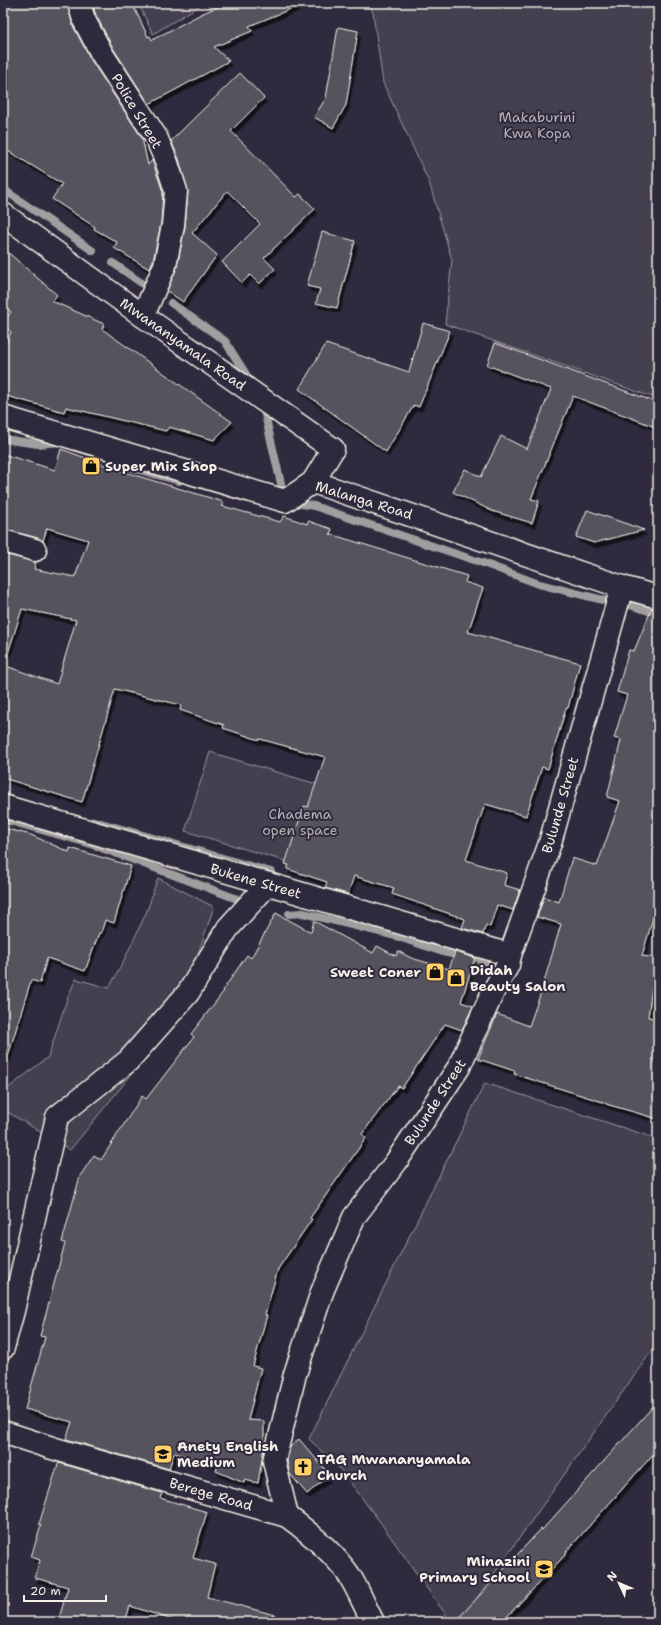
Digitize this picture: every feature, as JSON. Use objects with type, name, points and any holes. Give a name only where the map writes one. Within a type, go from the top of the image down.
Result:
[{"type":"street","name":"Police Street","points":[[79,3],[84,20],[102,54],[156,137],[168,163],[176,191],[173,225],[165,265],[143,316]]},
{"type":"street","name":"Mwananyamala Road","points":[[3,214],[143,316],[334,449],[313,482]]},
{"type":"street","name":"Malanga Road","points":[[3,417],[285,501],[313,482],[658,597]]},
{"type":"street","points":[[3,541],[35,550]]},
{"type":"street","name":"Bulunde Street","points":[[287,1516],[274,1462],[295,1374],[322,1292],[354,1217],[396,1162],[459,1068],[493,992],[508,965],[510,955],[550,843],[622,586]]},
{"type":"street","name":"Bukene Street","points":[[3,806],[510,955]]},
{"type":"street","points":[[3,1348],[13,1311],[57,1118],[128,1061],[188,993],[228,928],[268,884]]},
{"type":"street","name":"Berege Road","points":[[3,1432],[52,1448],[287,1516],[314,1537],[330,1552],[349,1576],[373,1622]]},
{"type":"green space","points":[[138,3],[204,3],[153,34]]},
{"type":"green space","name":"Makaburini Kwa Kopa","points":[[370,3],[658,3],[658,399],[445,324],[452,260],[429,182],[383,83],[373,13]]},
{"type":"green space","name":"Chadema open space","points":[[210,752],[363,798],[338,877],[185,831]]},
{"type":"green space","points":[[158,878],[214,907],[175,1021],[70,1150],[6,1111],[7,1089],[48,1057],[68,996],[76,979],[109,988],[124,961],[146,913]]},
{"type":"green space","points":[[485,1083],[658,1139],[658,1342],[460,1622],[451,1622],[380,1522],[340,1469],[309,1439]]},
{"type":"building","points":[[3,3],[67,3],[73,26],[91,60],[142,138],[148,165],[152,160],[163,192],[161,223],[153,261],[149,269],[114,248],[117,242],[94,229],[95,227],[52,199],[62,184],[3,148]]},
{"type":"building","points":[[92,3],[132,3],[148,37],[150,36],[152,40],[201,14],[227,3],[303,4],[249,26],[252,31],[214,47],[229,61],[149,104],[113,48],[96,15]]},
{"type":"building","points":[[338,27],[358,31],[346,105],[333,128],[314,117],[326,98]]},
{"type":"building","points":[[240,73],[264,98],[231,131],[296,197],[300,194],[315,209],[264,258],[275,269],[259,284],[250,275],[242,283],[222,262],[260,224],[227,191],[192,233],[217,255],[183,302],[167,291],[177,267],[185,227],[188,192],[179,159],[171,141]]},
{"type":"building","points":[[322,232],[355,241],[337,308],[316,303],[320,289],[307,286]]},
{"type":"building","points":[[3,248],[57,295],[52,301],[104,324],[102,329],[232,422],[214,440],[169,427],[166,431],[66,407],[64,412],[3,395],[3,351],[11,332],[3,324],[3,322],[11,312],[3,305]]},
{"type":"building","points":[[423,323],[450,331],[419,407],[414,405],[386,452],[299,389],[326,344],[409,372]]},
{"type":"building","points":[[495,343],[658,403],[658,428],[573,396],[531,499],[539,501],[532,523],[492,511],[453,492],[465,469],[481,477],[501,436],[527,449],[551,389],[487,365]]},
{"type":"building","points":[[61,449],[121,471],[224,502],[222,506],[280,522],[284,516],[307,524],[308,521],[332,529],[330,534],[467,576],[465,582],[483,588],[468,632],[580,663],[568,708],[566,708],[548,769],[542,767],[526,816],[485,804],[466,860],[507,873],[504,885],[520,890],[513,910],[497,905],[490,927],[486,925],[483,934],[462,928],[465,919],[392,894],[394,888],[354,876],[348,894],[325,888],[327,882],[287,869],[289,865],[285,864],[304,806],[308,807],[325,757],[260,739],[259,740],[223,728],[224,725],[180,710],[181,705],[115,689],[82,802],[3,778],[3,665],[57,684],[76,620],[22,609],[8,653],[3,652],[3,554],[36,562],[34,569],[75,577],[88,540],[47,528],[43,541],[38,538],[3,529],[3,454],[55,470]]},
{"type":"building","points":[[587,510],[644,530],[594,543],[576,537]]},
{"type":"building","points":[[652,608],[658,609],[658,901],[642,956],[656,958],[648,1017],[658,1019],[658,1119],[514,1074],[515,1071],[478,1059],[497,1014],[529,1026],[541,992],[561,924],[537,917],[544,897],[559,902],[572,858],[597,866],[620,801],[607,797],[621,740],[614,738],[627,695],[617,692],[629,650],[634,651]]},
{"type":"building","points":[[3,828],[31,835],[69,852],[70,848],[131,866],[114,923],[105,920],[85,971],[47,958],[40,983],[31,980],[8,1056],[3,1055]]},
{"type":"building","points":[[276,913],[311,932],[314,921],[373,953],[377,946],[396,956],[398,951],[411,958],[449,969],[455,952],[475,958],[461,1002],[473,1006],[462,1030],[445,1024],[402,1088],[398,1086],[362,1134],[366,1138],[310,1218],[312,1219],[278,1269],[253,1366],[261,1368],[248,1420],[264,1421],[264,1447],[258,1483],[244,1480],[244,1483],[216,1471],[218,1465],[174,1453],[169,1469],[66,1439],[72,1422],[25,1409],[45,1337],[40,1336],[65,1243],[62,1242],[80,1176],[94,1155],[101,1160],[142,1096],[146,1099],[194,1037],[191,1034],[224,991],[223,990],[247,955],[251,958]]},
{"type":"building","points":[[658,1401],[658,1449],[566,1552],[567,1553],[502,1622],[455,1622],[541,1529],[542,1530]]},
{"type":"building","name":"TAG Mwananyamala Church","points":[[299,1439],[330,1475],[307,1494],[290,1474],[287,1461],[290,1447]]},
{"type":"building","points":[[59,1463],[162,1493],[160,1498],[207,1512],[193,1558],[215,1564],[207,1597],[275,1615],[274,1622],[179,1622],[130,1606],[125,1622],[58,1622],[68,1587],[35,1578],[40,1560],[31,1557],[41,1525],[39,1524]]},
{"type":"waterway","points":[[3,189],[93,251]]},
{"type":"waterway","points":[[113,263],[150,289]]},
{"type":"waterway","points":[[171,303],[225,341],[252,384]]},
{"type":"waterway","points":[[263,406],[285,501],[314,506],[483,563],[539,584],[607,601]]},
{"type":"waterway","points":[[3,439],[38,444],[60,442]]},
{"type":"waterway","points":[[114,460],[129,467],[179,481]]},
{"type":"waterway","points":[[630,605],[658,614]]},
{"type":"waterway","points":[[3,819],[91,844],[248,903]]},
{"type":"waterway","points":[[94,821],[271,872]]},
{"type":"waterway","points":[[289,914],[303,913],[396,936],[443,952],[490,963]]},
{"type":"place","name":"Super Mix Shop","points":[[91,466]]},
{"type":"place","name":"Sweet Coner","points":[[435,972]]},
{"type":"place","name":"Didah Beauty Salon","points":[[456,978]]},
{"type":"place","name":"Anety English Medium","points":[[163,1454]]},
{"type":"place","name":"TAG Mwananyamala Church","points":[[303,1467]]},
{"type":"place","name":"Minazini Primary School","points":[[544,1569]]}]
